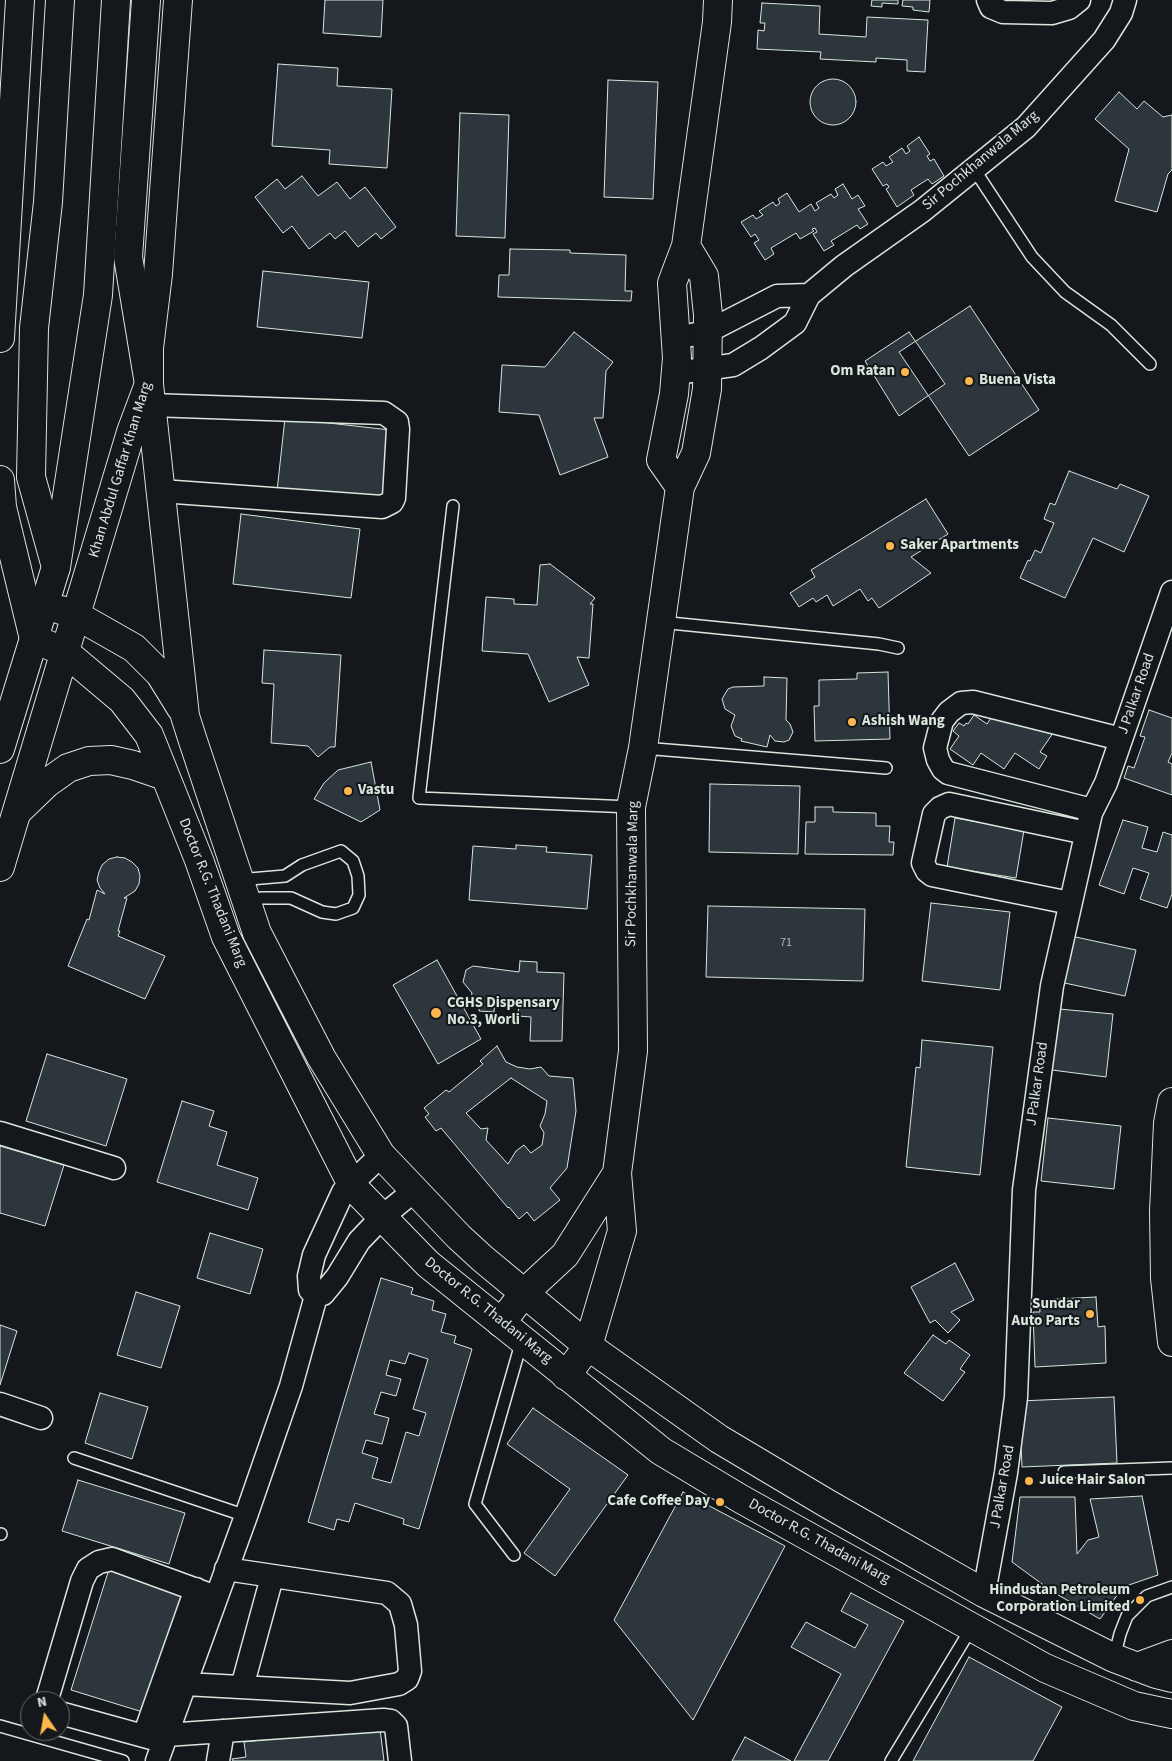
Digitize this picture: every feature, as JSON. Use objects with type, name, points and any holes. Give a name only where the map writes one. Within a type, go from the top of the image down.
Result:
[{"type":"main road","points":[[0,338],[20,0]]},
{"type":"main road","points":[[56,567],[31,477],[34,328],[48,202],[60,0]]},
{"type":"main road","points":[[0,749],[56,567],[98,295],[116,0]]},
{"type":"main road","points":[[146,0],[128,257],[150,395],[185,716]]},
{"type":"main road","name":"Khan Abdul Gaffar Khan Marg","points":[[0,867],[131,432],[150,395],[149,348],[158,274],[178,0]]},
{"type":"main road","points":[[680,487],[661,460],[674,394],[677,358],[672,283],[686,246],[717,22],[718,0]]},
{"type":"main road","name":"Sir Pochkhanwala Marg","points":[[566,1376],[588,1346],[622,1232],[617,1173],[633,1051],[631,807],[643,748],[680,487],[696,453],[707,389],[708,315],[704,276],[686,246]]},
{"type":"main road","points":[[0,480],[2,507],[34,639]]},
{"type":"main road","points":[[44,604],[76,615],[134,648],[160,674],[185,716]]},
{"type":"main road","name":"Doctor R.G. Thadani Marg","points":[[34,639],[65,652],[122,700],[149,735],[200,860],[226,937],[355,1189],[428,1264],[661,1451],[741,1499],[1045,1668],[1134,1706],[1172,1714]]},
{"type":"main road","name":"Doctor R.G. Thadani Marg","points":[[185,716],[257,933],[321,1057],[381,1155],[465,1242],[588,1346],[718,1439],[984,1593],[1126,1662],[1172,1678]]},
{"type":"main road","points":[[16,813],[47,783],[68,768],[89,761],[111,760],[165,776]]},
{"type":"main road","points":[[267,1019],[294,1005]]},
{"type":"main road","points":[[1172,1102],[1168,1123],[1164,1212],[1165,1278],[1172,1342]]},
{"type":"main road","name":"Sir Pochkhanwala Marg","points":[[512,1332],[524,1293],[565,1255],[617,1173]]},
{"type":"main road","points":[[1126,1662],[1172,1654]]},
{"type":"street","points":[[988,0],[991,7],[1003,12],[1052,13],[1069,8],[1079,0]]},
{"type":"street","name":"Sir Pochkhanwala Marg","points":[[809,294],[844,266],[922,211],[1026,127],[1104,40],[1121,13],[1125,0]]},
{"type":"street","points":[[675,338],[708,332],[777,296],[809,294]]},
{"type":"street","points":[[676,373],[733,365],[761,348],[795,322],[809,294]]},
{"type":"street","points":[[150,395],[384,413],[397,422],[398,429],[394,498],[392,502],[382,507],[161,491]]},
{"type":"street","name":"J Palkar Road","points":[[984,1593],[1006,1473],[1016,1397],[1024,1190],[1052,986],[1092,810],[1106,783],[1172,592]]},
{"type":"street","points":[[1092,810],[948,773],[943,769],[938,760],[935,748],[942,721],[949,712],[961,703],[973,702],[1121,740]]},
{"type":"street","points":[[1070,903],[932,876],[923,863],[934,814],[940,808],[949,804],[1086,833]]},
{"type":"street","points":[[0,1133],[114,1168]]},
{"type":"street","points":[[316,1296],[310,1290],[309,1276],[314,1255],[343,1192],[381,1155]]},
{"type":"street","points":[[316,1296],[323,1294],[337,1277],[359,1240],[382,1217],[415,1190]]},
{"type":"street","points":[[158,1743],[206,1593],[226,1569],[246,1516],[291,1386],[316,1296]]},
{"type":"street","points":[[0,1404],[41,1418]]},
{"type":"street","points":[[49,1691],[82,1581],[88,1569],[100,1562],[112,1559],[206,1593]]},
{"type":"street","points":[[185,1684],[350,1693],[399,1684],[407,1679],[410,1670],[406,1625],[400,1604],[387,1593],[226,1569]]},
{"type":"street","points":[[242,1687],[272,1577]]},
{"type":"street","points":[[158,1743],[185,1684],[206,1593]]},
{"type":"street","points":[[70,1716],[158,1743],[223,1731],[391,1721],[396,1726],[400,1761]]},
{"type":"street","points":[[218,1761],[223,1731]]},
{"type":"lane","points":[[974,169],[1032,257],[1065,292],[1111,325],[1150,364]]},
{"type":"lane","points":[[453,506],[419,798],[631,807]]},
{"type":"lane","points":[[660,622],[879,644],[898,648]]},
{"type":"lane","points":[[643,748],[886,768]]},
{"type":"lane","points":[[341,851],[353,861],[358,876],[359,895],[353,908],[336,914],[322,912],[291,898],[261,898],[242,892],[285,876],[302,865],[341,851]]},
{"type":"lane","points":[[512,1332],[475,1504],[514,1556]]},
{"type":"lane","points":[[74,1458],[246,1516]]},
{"type":"lane","points":[[1064,1472],[1172,1468]]},
{"type":"lane","points":[[1126,1662],[1120,1634],[1127,1616],[1147,1596],[1172,1587]]},
{"type":"lane","points":[[892,1761],[972,1627]]},
{"type":"lane","points":[[0,1726],[123,1761]]},
{"type":"building","points":[[325,0],[383,0],[381,37],[323,33]]},
{"type":"building","points":[[872,0],[898,0],[898,4],[882,3],[882,7],[871,6]]},
{"type":"building","points":[[903,0],[930,0],[929,12],[913,10],[913,7],[902,6]]},
{"type":"building","points":[[762,3],[820,6],[819,34],[866,37],[867,17],[928,20],[925,72],[907,71],[907,60],[876,58],[876,62],[820,59],[821,52],[757,49],[758,30],[764,31],[765,23],[760,23]]},
{"type":"building","points":[[278,64],[338,68],[337,86],[392,89],[387,168],[329,164],[330,150],[272,146]]},
{"type":"building","points":[[828,79],[838,79],[852,89],[856,102],[852,115],[846,121],[838,125],[828,125],[814,115],[810,107],[810,97],[820,83]]},
{"type":"building","points":[[608,80],[658,82],[653,199],[604,197]]},
{"type":"building","points":[[1119,92],[1137,109],[1144,101],[1163,117],[1172,115],[1172,170],[1168,174],[1157,212],[1115,201],[1129,149],[1095,119]]},
{"type":"building","points":[[460,113],[509,115],[505,238],[456,236]]},
{"type":"building","points":[[919,137],[930,154],[927,156],[930,161],[934,159],[944,176],[932,184],[928,179],[911,190],[914,195],[897,207],[886,189],[889,187],[887,184],[883,186],[872,169],[883,162],[886,166],[893,162],[889,157],[902,148],[906,154],[910,151],[907,146]]},
{"type":"building","points":[[302,176],[318,196],[337,182],[350,199],[365,187],[396,227],[381,239],[376,233],[358,247],[345,231],[335,239],[330,233],[309,249],[292,226],[283,233],[255,197],[277,179],[285,189]]},
{"type":"building","points":[[843,184],[852,199],[858,195],[865,206],[858,209],[868,224],[860,229],[857,225],[831,241],[834,245],[824,251],[813,234],[817,232],[815,228],[812,229],[814,231],[800,239],[796,233],[771,248],[774,254],[765,260],[754,243],[759,240],[755,234],[751,237],[741,222],[753,215],[756,219],[763,215],[759,211],[773,202],[776,206],[780,203],[778,199],[787,193],[799,212],[811,204],[815,211],[819,208],[816,203],[831,194],[834,198],[838,195],[835,189]]},
{"type":"building","points":[[510,249],[570,250],[570,253],[626,255],[625,291],[632,291],[631,301],[498,297],[499,275],[509,275]]},
{"type":"building","points":[[263,271],[369,282],[362,338],[257,327]]},
{"type":"building","name":"Buena Vista","points":[[970,306],[1039,410],[969,456],[899,352]]},
{"type":"building","points":[[574,332],[613,362],[606,371],[603,418],[594,418],[608,457],[560,475],[539,415],[499,412],[502,365],[545,367]]},
{"type":"building","name":"Om Ratan","points":[[909,332],[945,384],[899,416],[865,361]]},
{"type":"building","points":[[285,418],[390,430],[382,502],[277,491]]},
{"type":"building","points":[[1069,471],[1117,489],[1120,484],[1149,496],[1124,552],[1093,538],[1065,598],[1020,578],[1035,550],[1041,553],[1054,523],[1044,519],[1050,503],[1055,505]]},
{"type":"building","name":"Saker Apartments","points":[[926,499],[948,534],[911,557],[931,573],[879,608],[872,598],[868,601],[860,589],[833,606],[827,595],[816,602],[813,598],[799,607],[790,593],[815,577],[811,570]]},
{"type":"building","points":[[241,514],[360,529],[351,598],[233,584]]},
{"type":"building","points":[[550,564],[595,598],[590,604],[593,604],[589,658],[577,657],[589,685],[549,702],[528,654],[482,651],[486,597],[514,599],[514,604],[537,605],[540,565]]},
{"type":"building","points":[[264,650],[341,655],[335,747],[330,747],[318,757],[308,746],[271,743],[274,684],[262,683]]},
{"type":"building","name":"Ashish Wang","points":[[888,672],[890,739],[815,741],[814,706],[819,706],[819,680],[857,679],[857,673]]},
{"type":"building","points":[[764,677],[787,678],[786,720],[793,732],[789,740],[784,742],[775,741],[770,735],[767,747],[741,741],[742,739],[735,736],[731,726],[735,715],[725,709],[722,699],[728,689],[733,687],[764,686]]},
{"type":"building","points":[[1149,710],[1172,718],[1172,753],[1168,762],[1172,764],[1172,795],[1124,778],[1128,766],[1134,768],[1145,737],[1140,736]]},
{"type":"building","points":[[1012,714],[1035,730],[1039,724],[1053,733],[1040,752],[1047,756],[1039,769],[1015,753],[1004,769],[981,753],[973,765],[950,749],[959,736],[953,731],[959,723],[964,726],[966,723],[968,724],[974,715],[987,724],[993,715],[1006,723]]},
{"type":"building","name":"Vastu","points":[[371,762],[380,810],[361,822],[314,799],[324,783],[338,770]]},
{"type":"building","points":[[710,784],[800,786],[798,854],[709,852]]},
{"type":"building","points":[[815,807],[833,807],[833,812],[876,813],[876,826],[890,826],[889,842],[894,842],[893,855],[805,854],[806,822],[815,822]]},
{"type":"building","points":[[955,818],[1024,830],[1016,878],[947,867]]},
{"type":"building","points":[[1123,820],[1148,827],[1142,848],[1157,852],[1163,832],[1172,835],[1172,894],[1167,908],[1140,899],[1149,873],[1133,868],[1124,894],[1099,885]]},
{"type":"building","points":[[516,845],[547,847],[546,852],[592,855],[587,909],[469,900],[473,846],[516,849]]},
{"type":"building","points":[[125,858],[132,862],[138,868],[140,876],[139,884],[135,891],[124,898],[127,898],[118,936],[165,956],[145,999],[68,966],[87,919],[89,920],[97,890],[105,894],[97,880],[102,865],[109,859]]},
{"type":"building","points":[[931,903],[1010,912],[1000,990],[922,981]]},
{"type":"building","points":[[708,906],[865,909],[863,981],[706,977]]},
{"type":"building","points":[[1071,936],[1136,950],[1125,996],[1060,982]]},
{"type":"building","points":[[437,960],[481,1039],[438,1064],[393,985]]},
{"type":"building","points":[[520,961],[537,962],[537,972],[564,973],[562,1041],[530,1041],[531,1017],[518,1016],[519,1002],[495,1001],[494,1012],[479,1011],[480,999],[471,999],[472,993],[463,982],[466,970],[473,966],[519,972]]},
{"type":"building","points":[[1059,1009],[1113,1014],[1106,1077],[1052,1070]]},
{"type":"building","points":[[922,1040],[993,1047],[980,1175],[906,1167],[916,1067],[920,1068]]},
{"type":"building","points":[[497,1046],[506,1062],[517,1067],[530,1069],[541,1067],[549,1076],[573,1078],[576,1111],[567,1168],[550,1188],[560,1200],[534,1221],[527,1212],[519,1219],[441,1128],[436,1131],[425,1117],[429,1114],[424,1108],[446,1090],[449,1092],[483,1064],[480,1061]],"holes":[[[511,1078],[547,1101],[545,1114],[540,1126],[544,1133],[542,1145],[531,1153],[524,1145],[516,1151],[508,1164],[486,1140],[488,1128],[481,1129],[466,1113]]]},
{"type":"building","points":[[47,1054],[127,1079],[106,1146],[26,1121]]},
{"type":"building","points":[[182,1101],[214,1111],[209,1126],[227,1132],[217,1165],[258,1178],[248,1210],[157,1182]]},
{"type":"building","points":[[1048,1118],[1121,1126],[1114,1189],[1041,1181]]},
{"type":"building","points":[[0,1146],[64,1165],[45,1226],[0,1213]]},
{"type":"building","points":[[210,1233],[263,1249],[250,1294],[197,1278]]},
{"type":"building","points":[[955,1263],[974,1300],[951,1312],[960,1320],[948,1333],[935,1320],[930,1323],[911,1287]]},
{"type":"building","points":[[381,1278],[413,1288],[411,1294],[434,1301],[432,1310],[446,1314],[441,1332],[456,1336],[454,1343],[472,1349],[419,1529],[403,1524],[404,1519],[355,1503],[349,1522],[337,1519],[334,1530],[308,1522]],"holes":[[[409,1353],[428,1359],[413,1409],[426,1413],[419,1436],[406,1432],[391,1483],[372,1478],[378,1458],[362,1453],[366,1440],[382,1444],[389,1418],[374,1414],[381,1392],[396,1396],[401,1379],[386,1375],[390,1360],[405,1364]]]},
{"type":"building","points":[[136,1292],[180,1306],[161,1368],[117,1355]]},
{"type":"building","points":[[1096,1297],[1098,1327],[1105,1326],[1106,1363],[1035,1367],[1033,1312],[1040,1312],[1039,1300]]},
{"type":"building","points":[[0,1325],[17,1331],[0,1385]]},
{"type":"building","points":[[933,1335],[946,1344],[949,1340],[970,1355],[960,1369],[965,1372],[943,1401],[904,1373]]},
{"type":"building","points":[[100,1393],[148,1407],[132,1459],[85,1443]]},
{"type":"building","points":[[1114,1397],[1117,1463],[1022,1467],[1019,1401]]},
{"type":"building","points":[[533,1408],[628,1475],[555,1576],[524,1553],[570,1489],[507,1444]]},
{"type":"building","points":[[78,1480],[185,1513],[169,1564],[62,1531]]},
{"type":"building","points":[[683,1492],[785,1546],[693,1720],[614,1620]]},
{"type":"building","points":[[1142,1496],[1158,1575],[1123,1587],[1100,1619],[1053,1592],[1012,1562],[1020,1497],[1075,1497],[1077,1554],[1088,1540],[1099,1537],[1090,1499]]},
{"type":"building","points":[[110,1566],[185,1590],[146,1713],[71,1690]]},
{"type":"building","points":[[851,1593],[904,1621],[828,1761],[794,1761],[841,1674],[791,1647],[806,1622],[855,1648],[868,1625],[841,1611]]},
{"type":"building","points":[[969,1657],[1062,1707],[1033,1761],[913,1761]]},
{"type":"building","points":[[360,1729],[380,1729],[384,1761],[233,1761],[232,1759],[246,1757],[244,1742]]},
{"type":"building","points":[[745,1737],[791,1761],[732,1761]]},
{"type":"place","name":"Om Ratan","points":[[905,372]]},
{"type":"place","name":"Buena Vista","points":[[969,381]]},
{"type":"place","name":"Saker Apartments","points":[[890,546]]},
{"type":"place","name":"Ashish Wang","points":[[852,722]]},
{"type":"place","name":"Vastu","points":[[348,791]]},
{"type":"place","name":"CGHS Dispensary No.3, Worli","points":[[436,1013]]},
{"type":"place","name":"Sundar Auto Parts","points":[[1090,1314]]},
{"type":"place","name":"Juice Hair Salon","points":[[1029,1481]]},
{"type":"place","name":"Cafe Coffee Day","points":[[720,1502]]},
{"type":"place","name":"Hindustan Petroleum Corporation Limited","points":[[1140,1600]]}]
